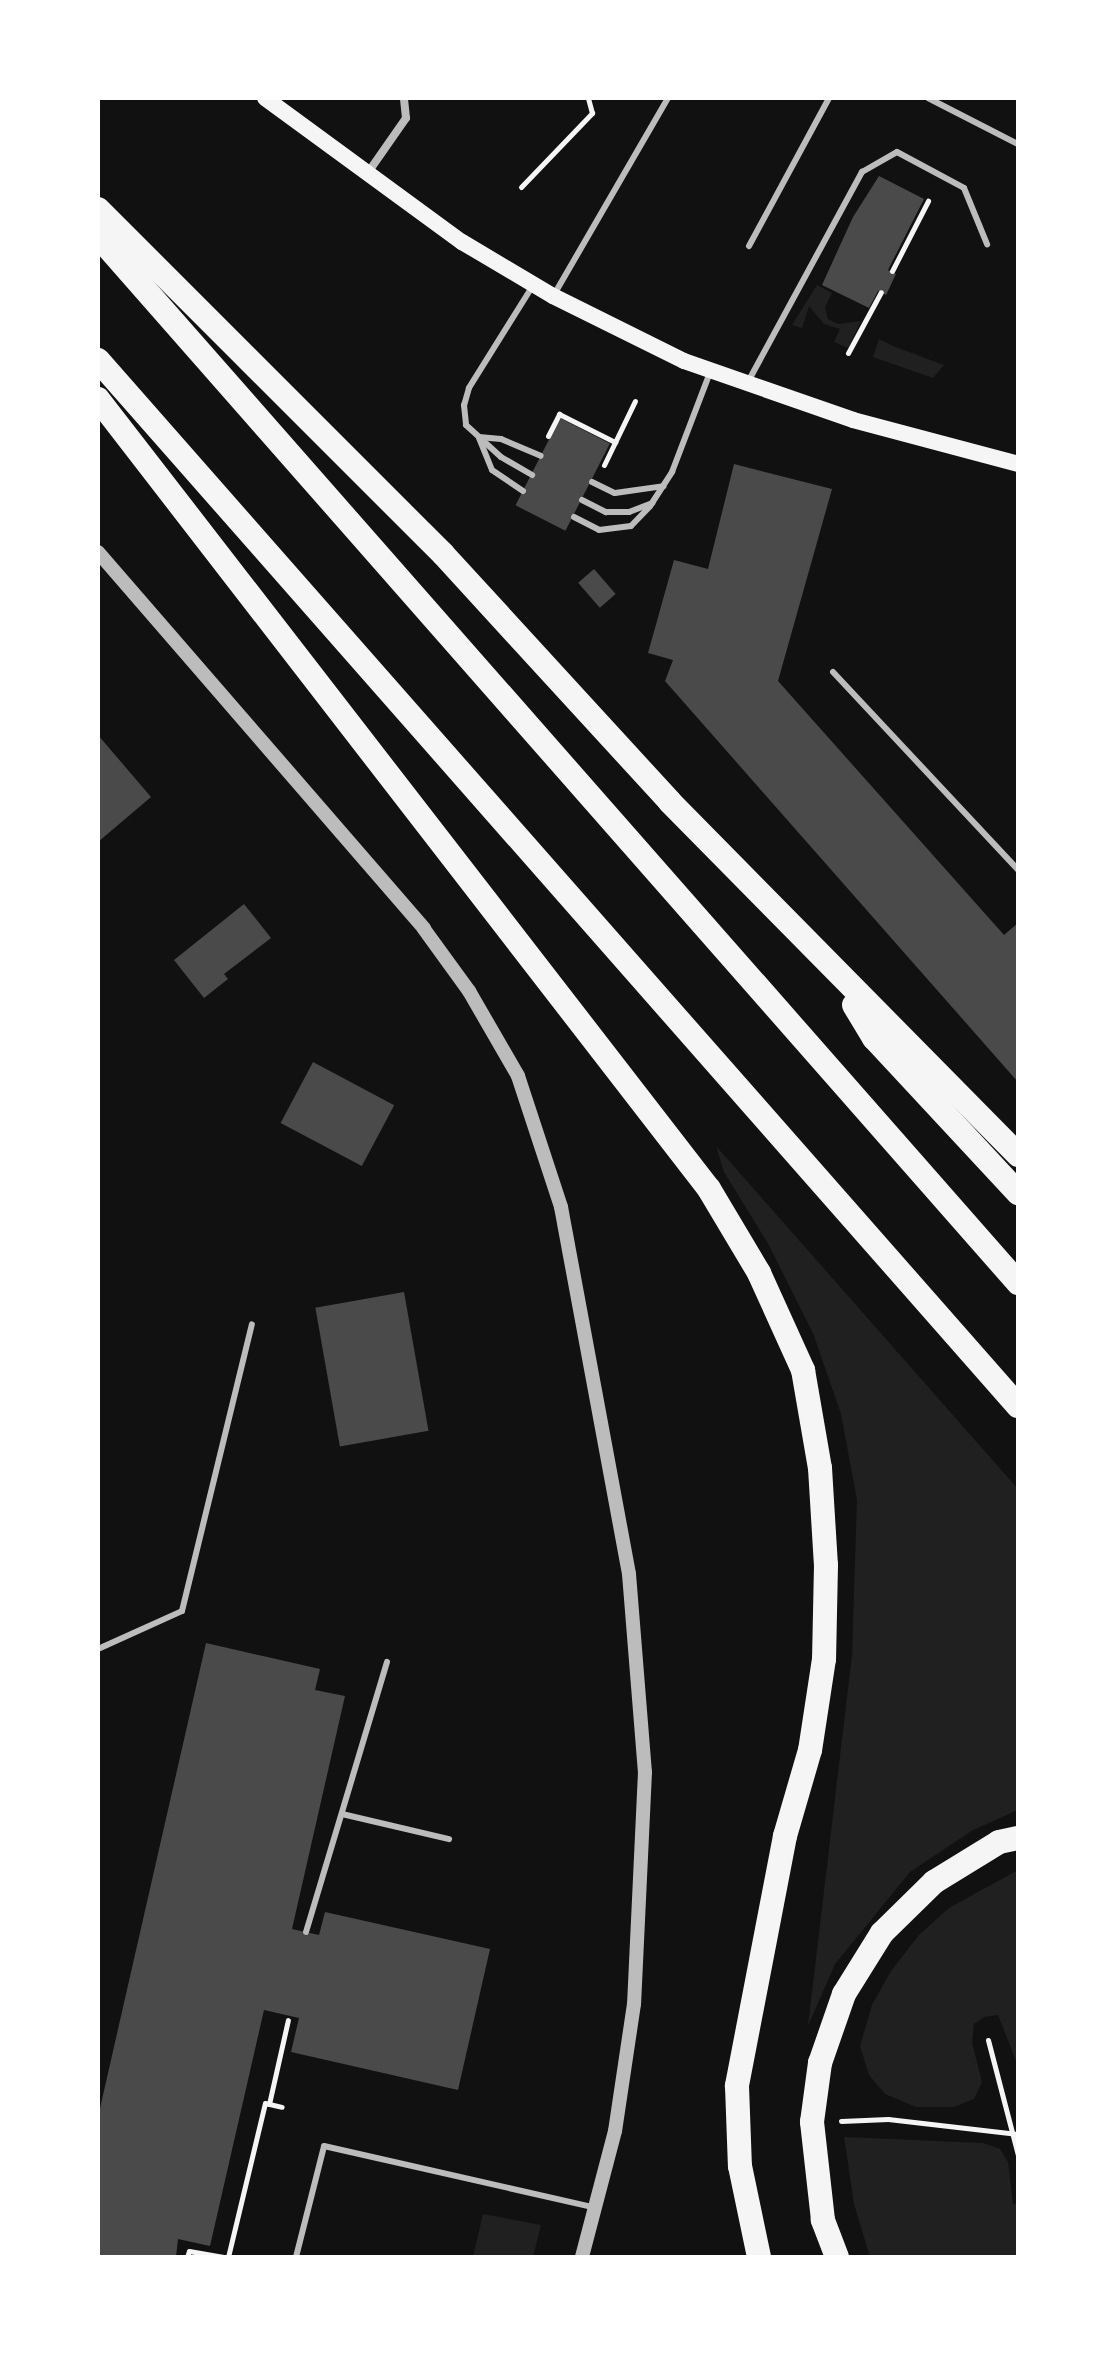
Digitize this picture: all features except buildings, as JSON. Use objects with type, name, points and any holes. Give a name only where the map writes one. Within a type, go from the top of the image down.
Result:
[{"type":"highway","points":[[98,209],[443,554],[834,973],[1018,1155]]},
{"type":"highway","points":[[98,236],[1018,1283]]},
{"type":"highway","points":[[98,360],[1018,1406]]},
{"type":"highway","points":[[98,399],[709,1189],[759,1273],[803,1370],[820,1468],[824,1659],[810,1750],[785,1836],[737,2086],[740,2166],[759,2257]]},
{"type":"highway","points":[[834,973],[874,1038],[1018,1193]]},
{"type":"highway","points":[[837,2257],[821,2208],[812,2122],[820,2063],[844,1994],[882,1933],[934,1882],[999,1842],[1018,1838]]},
{"type":"main road","points":[[265,98],[366,175],[553,296],[711,370],[853,420],[1018,464]]},
{"type":"street","points":[[366,175],[406,118],[404,98]]},
{"type":"street","points":[[98,552],[424,929],[469,991],[518,1076],[561,1207],[629,1574],[645,1772],[634,2004],[615,2131],[582,2257]]},
{"type":"lane","points":[[553,296],[668,98]]},
{"type":"lane","points":[[749,246],[829,98]]},
{"type":"lane","points":[[928,98],[1018,144]]},
{"type":"lane","points":[[748,383],[862,172],[897,152],[964,188],[987,244]]},
{"type":"lane","points":[[532,475],[466,425],[469,388],[533,284]]},
{"type":"lane","points":[[574,517],[599,530],[631,526],[665,486],[711,370]]},
{"type":"lane","points":[[479,437],[501,439],[541,456]]},
{"type":"lane","points":[[479,437],[492,470],[523,491]]},
{"type":"lane","points":[[592,482],[615,493],[665,486]]},
{"type":"lane","points":[[582,500],[606,512],[629,512],[652,503]]},
{"type":"lane","points":[[833,672],[1018,870]]},
{"type":"lane","points":[[98,1649],[182,1611],[252,1324]]},
{"type":"lane","points":[[306,1932],[387,1662]]},
{"type":"lane","points":[[342,1814],[449,1839]]},
{"type":"lane","points":[[296,2257],[324,2146],[596,2208]]},
{"type":"path","points":[[521,187],[592,113],[588,98]]},
{"type":"path","points":[[892,271],[928,201]]},
{"type":"path","points":[[848,353],[881,292]]},
{"type":"path","points":[[603,469],[635,401]]},
{"type":"path","points":[[546,440],[559,414],[615,442]]},
{"type":"path","points":[[269,2104],[288,2020]]},
{"type":"path","points":[[988,2040],[1016,2133],[1018,2155]]},
{"type":"path","points":[[187,2257],[189,2251],[226,2257],[265,2103],[282,2107]]},
{"type":"path","points":[[812,2122],[888,2119],[1016,2133]]},
{"type":"shaded area","points":[[817,285],[832,293],[825,307],[828,319],[838,324],[861,321],[848,348],[834,342],[840,329],[824,324],[809,306],[802,328],[792,325]]},
{"type":"shaded area","points":[[879,339],[944,365],[933,378],[873,357]]},
{"type":"shaded area","points":[[716,1146],[1018,1489],[1018,1810],[973,1830],[910,1872],[835,1964],[808,2026],[852,1655],[857,1500],[841,1414],[813,1333],[769,1245],[724,1172]]},
{"type":"shaded area","points":[[1018,1870],[1018,2066],[998,2015],[984,2017],[974,2024],[972,2043],[982,2082],[974,2099],[954,2107],[916,2107],[885,2094],[869,2075],[860,2046],[872,2005],[891,1971],[919,1935],[949,1908]]},
{"type":"shaded area","points":[[844,2137],[983,2143],[1000,2149],[1008,2162],[1013,2204],[1018,2204],[1018,2257],[870,2257],[854,2204]]},
{"type":"shaded area","points":[[483,2214],[541,2225],[533,2257],[473,2257]]}]
